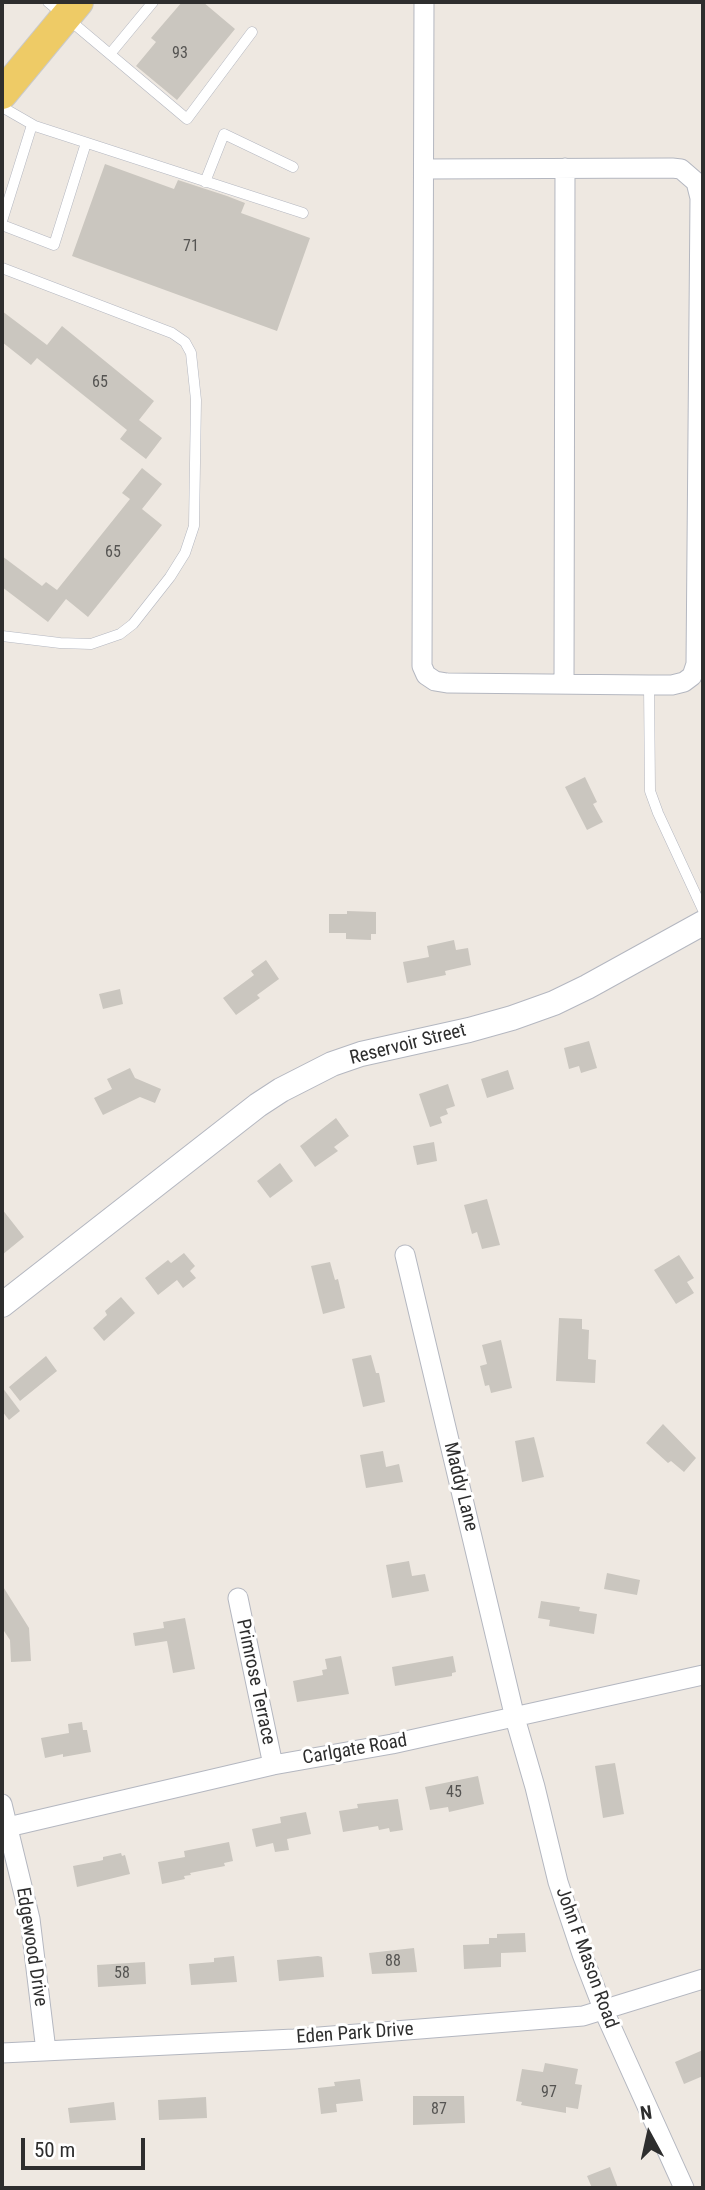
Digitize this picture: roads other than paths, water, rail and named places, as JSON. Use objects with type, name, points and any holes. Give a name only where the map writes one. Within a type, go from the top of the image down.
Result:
[{"type":"main road","points":[[2,94],[64,6]]},
{"type":"street","points":[[424,2],[422,666],[426,675],[435,681],[447,683],[672,685],[684,682],[692,676],[696,664],[699,189],[696,181],[681,169],[424,169]]},
{"type":"street","points":[[564,683],[565,168]]},
{"type":"street","name":"Reservoir Street","points":[[2,1306],[258,1105],[301,1079],[360,1054],[468,1030],[554,1003],[703,923]]},
{"type":"street","name":"Maddy Lane","points":[[405,1255],[515,1718]]},
{"type":"street","name":"Primrose Terrace","points":[[237,1598],[273,1765]]},
{"type":"street","name":"Carlgate Road","points":[[8,1827],[273,1765],[392,1744],[703,1675]]},
{"type":"street","name":"John F Mason Road","points":[[515,1718],[558,1882],[582,1954],[604,2011],[684,2188]]},
{"type":"street","name":"Edgewood Drive","points":[[2,1804],[30,1919],[46,2050]]},
{"type":"street","name":"Eden Park Drive","points":[[2,2053],[361,2034],[583,2016],[703,1979]]},
{"type":"lane","points":[[110,54],[153,2]]},
{"type":"lane","points":[[64,6],[110,54],[187,119],[252,32]]},
{"type":"lane","points":[[2,107],[32,125],[303,214]]},
{"type":"lane","points":[[32,125],[2,223],[54,245],[86,143]]},
{"type":"lane","points":[[205,182],[224,134],[293,167]]},
{"type":"lane","points":[[2,268],[172,333],[185,342],[191,353],[197,400],[194,526],[185,553],[133,624],[120,634],[92,644],[2,636]]},
{"type":"lane","points":[[649,685],[650,790],[703,910]]}]
